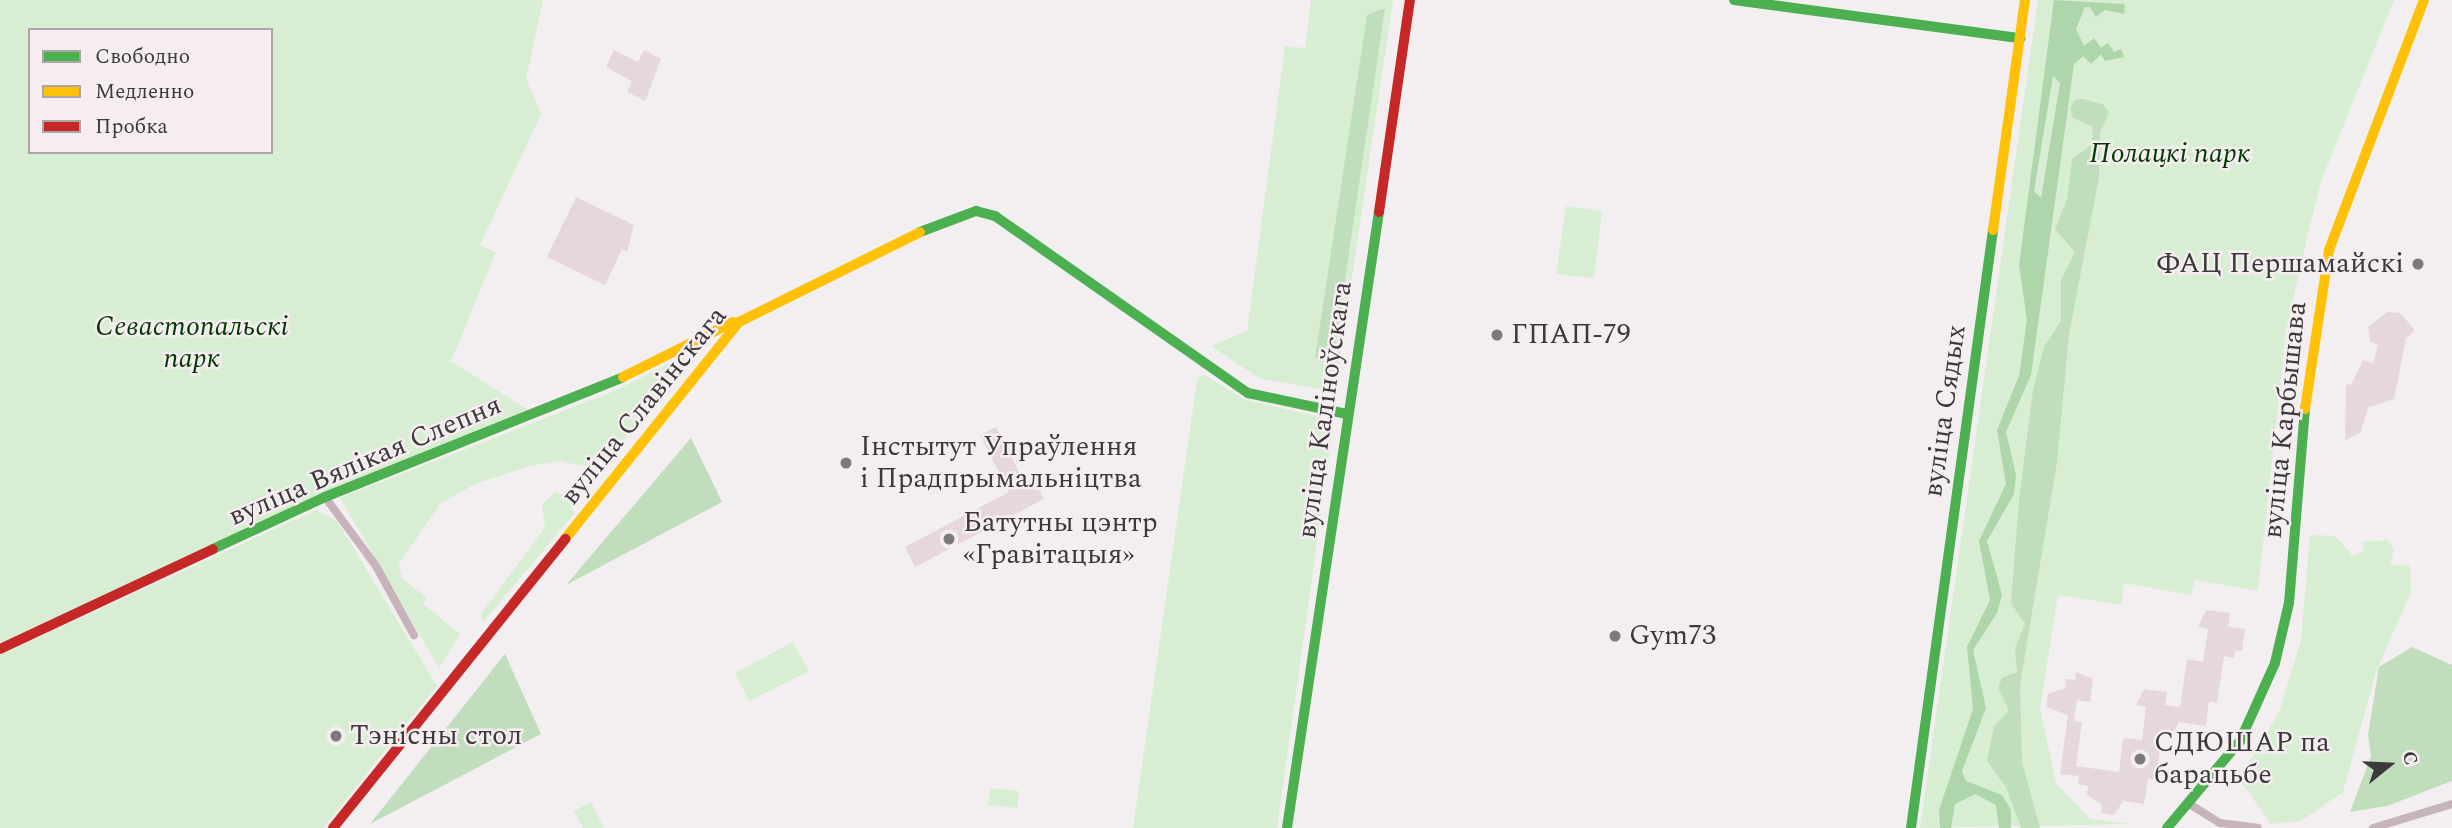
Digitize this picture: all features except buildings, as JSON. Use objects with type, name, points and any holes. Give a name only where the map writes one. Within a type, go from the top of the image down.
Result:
[{"type":"street","name":"вуліца Каліноўскага","points":[[1287,828],[1410,0]]},
{"type":"street","points":[[1734,0],[2020,38]]},
{"type":"street","name":"вуліца Сядых","points":[[1911,828],[2025,0]]},
{"type":"street","name":"вуліца Карбышава","points":[[2167,828],[2191,805],[2240,741],[2275,663],[2289,603],[2302,429],[2329,250],[2358,162],[2424,0]]},
{"type":"street","name":"вуліца Славінскага","points":[[333,828],[706,361],[748,314],[949,218],[985,212],[1241,389],[1267,401],[1347,414]]},
{"type":"street","name":"вуліца Вялікая Слепня","points":[[0,649],[325,497],[592,393],[690,347],[748,314]]},
{"type":"street","points":[[690,347],[706,361]]},
{"type":"street","points":[[325,497],[376,566],[414,635]]},
{"type":"street","points":[[2373,828],[2452,804]]},
{"type":"street","points":[[2191,805],[2220,823],[2258,828]]},
{"type":"green space","name":"Севастопальскі парк","points":[[0,0],[543,0],[526,79],[541,114],[480,245],[496,252],[451,361],[531,412],[355,479],[0,643]]},
{"type":"green space","points":[[1311,0],[1393,0],[1337,379],[1328,391],[1259,378],[1211,346],[1247,331],[1285,46],[1305,48]]},
{"type":"green space","name":"Полацкі парк","points":[[2038,0],[2394,0],[2322,179],[2309,229],[2286,331],[2258,591],[2195,580],[2191,595],[2124,583],[2121,605],[2058,595],[2040,708],[2056,783],[2090,819],[2132,824],[1920,828]]},
{"type":"green space","points":[[1566,206],[1602,211],[1594,278],[1556,274]]},
{"type":"green space","points":[[684,356],[685,364],[609,459],[583,466],[560,461],[530,466],[475,484],[440,504],[399,564],[402,578],[427,598],[423,604],[460,634],[439,668],[340,498],[612,392]]},
{"type":"green space","points":[[1203,374],[1246,400],[1323,418],[1333,429],[1277,828],[1133,828],[1197,380]]},
{"type":"green space","points":[[556,492],[570,498],[574,514],[483,622],[481,614],[545,527],[542,504]]},
{"type":"green space","points":[[316,510],[337,521],[437,686],[323,828],[0,828],[0,655]]},
{"type":"green space","points":[[2310,535],[2335,536],[2353,556],[2364,550],[2362,542],[2387,540],[2394,549],[2390,565],[2410,566],[2411,592],[2376,672],[2343,792],[2301,821],[2271,824],[2239,779],[2279,712],[2301,640]]},
{"type":"green space","points":[[793,642],[809,671],[749,701],[735,673]]},
{"type":"green space","points":[[991,788],[1019,791],[1017,808],[988,805]]},
{"type":"green space","points":[[591,802],[604,828],[583,828],[574,811]]},
{"type":"shaded area","points":[[2054,0],[2125,4],[2124,14],[2105,10],[2096,17],[2090,7],[2085,7],[2076,29],[2084,46],[2094,38],[2101,48],[2108,43],[2114,52],[2121,49],[2124,57],[2105,61],[2101,54],[2091,64],[2083,56],[2074,64],[2031,375],[2006,432],[2016,475],[2014,494],[1987,541],[2002,595],[1997,613],[1973,650],[1986,708],[1962,771],[1966,781],[2002,795],[2011,810],[2011,828],[1999,828],[1996,805],[1975,794],[1955,804],[1951,828],[1940,828],[1939,810],[1973,709],[1967,647],[1990,600],[1979,541],[2006,484],[1997,430],[2019,376],[2027,320],[2019,265]],"holes":[[[2053,76],[2060,83],[2041,198],[2034,191]]]},
{"type":"shaded area","points":[[1385,8],[1333,361],[1315,358],[1367,15]]},
{"type":"shaded area","points":[[2083,99],[2103,104],[2109,113],[2100,132],[2099,177],[2069,334],[2057,462],[2020,685],[2022,762],[2040,828],[2021,828],[2006,787],[1987,761],[1994,726],[2009,711],[1998,688],[2002,678],[2017,672],[2015,648],[2025,624],[2011,603],[2019,501],[2033,390],[2044,347],[2061,321],[2061,280],[2075,252],[2055,229],[2067,200],[2072,159],[2089,147],[2093,136],[2092,126],[2073,118],[2070,109],[2074,100]]},
{"type":"shaded area","points":[[691,438],[722,502],[566,585]]},
{"type":"shaded area","points":[[2412,647],[2452,665],[2452,781],[2387,806],[2350,812],[2371,756],[2368,735],[2379,667]]},
{"type":"shaded area","points":[[505,654],[541,734],[370,824]]},
{"type":"traffic: fast","points":[[1734,0],[2020,38]]},
{"type":"traffic: fast","points":[[920,232],[976,211],[995,216],[1248,393],[1347,414]]},
{"type":"traffic: fast","points":[[1287,828],[1379,212]]},
{"type":"traffic: fast","points":[[1911,828],[1993,230]]},
{"type":"traffic: fast","points":[[213,549],[325,497],[623,377]]},
{"type":"traffic: fast","points":[[2167,828],[2240,741],[2275,663],[2289,603],[2305,409]]},
{"type":"traffic: slow","points":[[1993,230],[2025,0]]},
{"type":"traffic: slow","points":[[2305,409],[2329,250],[2424,0]]},
{"type":"traffic: slow","points":[[565,539],[739,322],[920,232]]},
{"type":"traffic: slow","points":[[623,377],[733,322]]},
{"type":"traffic: jam","points":[[1379,212],[1410,0]]},
{"type":"traffic: jam","points":[[333,828],[565,539]]},
{"type":"traffic: jam","points":[[0,649],[213,549]]},
{"type":"place","name":"ФАЦ Першамайскі","points":[[2418,264]]},
{"type":"place","name":"ГПАП-79","points":[[1497,335]]},
{"type":"place","name":"Інстытут Упраўлення і Прадпрымальніцтва","points":[[846,463]]},
{"type":"place","name":"Батутны цэнтр «Гравітацыя»","points":[[949,539]]},
{"type":"place","name":"Gym73","points":[[1615,636]]},
{"type":"place","name":"Тэнісны стол","points":[[336,736]]},
{"type":"place","name":"СДЮШАР па барацьбе","points":[[2140,759]]}]
